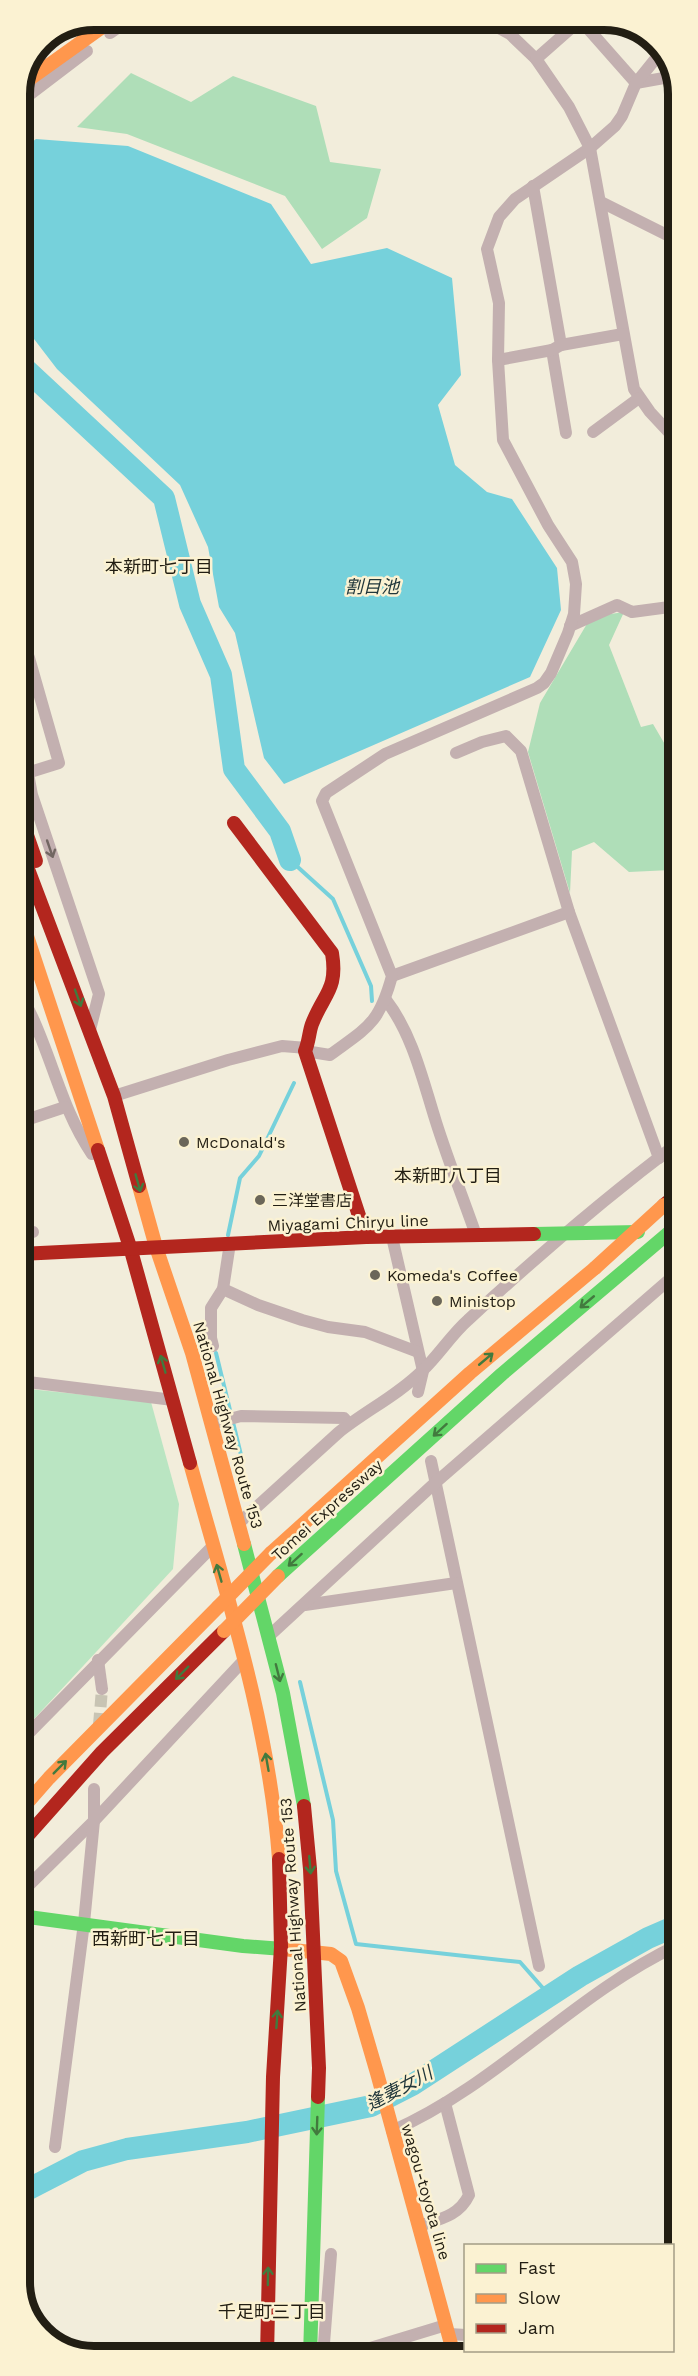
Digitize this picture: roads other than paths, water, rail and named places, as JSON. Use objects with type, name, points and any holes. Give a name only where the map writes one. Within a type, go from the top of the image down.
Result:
[{"type":"main road","points":[[32,77],[98,30]]},
{"type":"main road","points":[[234,823],[332,953],[336,972],[331,993],[318,1009],[306,1050],[366,1237]]},
{"type":"main road","points":[[30,845],[56,922],[57,943]]},
{"type":"main road","name":"National Highway Route 153","points":[[30,874],[114,1096],[156,1247],[192,1353],[283,1694],[302,1787],[310,1869],[319,2068],[310,2346]]},
{"type":"main road","name":"National Highway Route 153","points":[[30,944],[130,1246],[244,1660],[264,1744],[274,1806],[280,1871],[281,1947],[273,2077],[267,2346]]},
{"type":"main road","points":[[30,948],[34,955]]},
{"type":"main road","name":"Tomei Expressway","points":[[30,1800],[271,1553],[470,1373],[595,1268],[668,1202]]},
{"type":"main road","name":"Miyagami Chiryu line","points":[[30,1253],[130,1246],[156,1247],[366,1237],[668,1231]]},
{"type":"main road","name":"Tomei Expressway","points":[[30,1833],[102,1752],[278,1576],[493,1382],[668,1233]]},
{"type":"main road","name":"wagou-toyota line","points":[[30,1917],[243,1946],[314,1951],[331,1954],[341,1961],[358,2008],[377,2073],[452,2346]]},
{"type":"street","points":[[30,94],[116,30]]},
{"type":"street","points":[[504,30],[536,58],[569,107],[590,148],[630,371],[639,398],[668,431]]},
{"type":"street","points":[[536,58],[569,30]]},
{"type":"street","points":[[589,30],[636,83]]},
{"type":"street","points":[[114,1096],[228,1060],[282,1046],[330,1055],[366,1028],[379,1014],[386,1000],[392,976],[322,801],[326,793],[385,754],[537,688],[551,673],[574,614],[576,584],[572,562],[548,525],[503,440],[498,360],[499,303],[487,249],[499,217],[515,199],[590,148],[615,126],[622,116],[636,83],[655,57]]},
{"type":"street","points":[[636,83],[666,78]]},
{"type":"street","points":[[533,186],[557,348],[566,433]]},
{"type":"street","points":[[601,202],[668,236]]},
{"type":"street","points":[[498,360],[623,334]]},
{"type":"street","points":[[593,432],[639,398]]},
{"type":"street","points":[[570,626],[617,605],[632,612],[668,607]]},
{"type":"street","points":[[30,661],[59,762],[30,772]]},
{"type":"street","points":[[456,753],[482,742],[506,736],[521,751],[569,912],[658,1158]]},
{"type":"street","points":[[30,784],[99,994],[96,1015],[90,1031]]},
{"type":"street","points":[[392,976],[569,912]]},
{"type":"street","points":[[386,1000],[398,1016],[425,1084],[476,1236]]},
{"type":"street","points":[[30,1013],[77,1133],[105,1172]]},
{"type":"street","points":[[30,1119],[65,1107]]},
{"type":"street","points":[[239,1523],[349,1424],[390,1399],[423,1371],[466,1322],[565,1235],[668,1150]]},
{"type":"street","points":[[392,1237],[423,1371],[418,1392]]},
{"type":"street","points":[[213,1346],[211,1308],[223,1289],[230,1243]]},
{"type":"street","points":[[268,1636],[305,1605],[435,1483],[668,1281]]},
{"type":"street","points":[[223,1289],[258,1305],[302,1320],[328,1327],[365,1332],[418,1352]]},
{"type":"street","points":[[30,1382],[173,1400]]},
{"type":"street","points":[[211,1424],[241,1416],[344,1418],[349,1424]]},
{"type":"street","points":[[431,1461],[539,1966]]},
{"type":"street","points":[[30,1732],[98,1660],[212,1547]]},
{"type":"street","points":[[305,1605],[456,1583]]},
{"type":"street","points":[[98,1660],[102,1689]]},
{"type":"street","points":[[30,1884],[94,1821],[244,1660]]},
{"type":"street","points":[[55,2147],[84,1923],[94,1821],[94,1789]]},
{"type":"street","points":[[391,2129],[419,2120],[515,2055],[611,1982],[668,1950]]},
{"type":"street","points":[[419,2226],[455,2214],[469,2194],[445,2103]]},
{"type":"street","points":[[324,2346],[331,2254]]},
{"type":"street","points":[[382,2346],[447,2329],[464,2335]]},
{"type":"water","name":"割目池","points":[[36,139],[128,146],[271,204],[311,264],[387,248],[452,278],[461,375],[438,405],[455,465],[487,492],[512,499],[557,568],[561,610],[530,677],[284,784],[264,758],[235,633],[219,607],[208,547],[180,485],[57,369],[30,337],[30,144]]},
{"type":"waterway","name":"割目池","points":[[30,373],[164,498],[190,604],[221,675],[234,769],[280,831],[290,860]]},
{"type":"waterway","points":[[290,860],[333,899],[371,986],[372,1001]]},
{"type":"waterway","points":[[228,1235],[240,1178],[259,1156],[294,1083]]},
{"type":"waterway","points":[[216,1353],[242,1459]]},
{"type":"waterway","points":[[300,1682],[333,1820],[336,1871],[356,1944],[520,1962],[549,1995]]},
{"type":"waterway","name":"逢妻女川","points":[[30,2188],[83,2161],[127,2149],[247,2132],[371,2106],[412,2085],[580,1976],[668,1929]]},
{"type":"tunnel","points":[[99,1725],[102,1689]]},
{"type":"place","name":"McDonald's","points":[[184,1142]]},
{"type":"place","name":"三洋堂書店","points":[[260,1200]]},
{"type":"place","name":"Komeda's Coffee","points":[[375,1275]]},
{"type":"place","name":"Ministop","points":[[437,1301]]},
{"type":"district","name":"本新町七丁目","points":[[159,566]]},
{"type":"district","name":"本新町八丁目","points":[[448,1175]]},
{"type":"district","name":"西新町七丁目","points":[[146,1938]]},
{"type":"district","name":"千足町三丁目","points":[[272,2311]]}]
